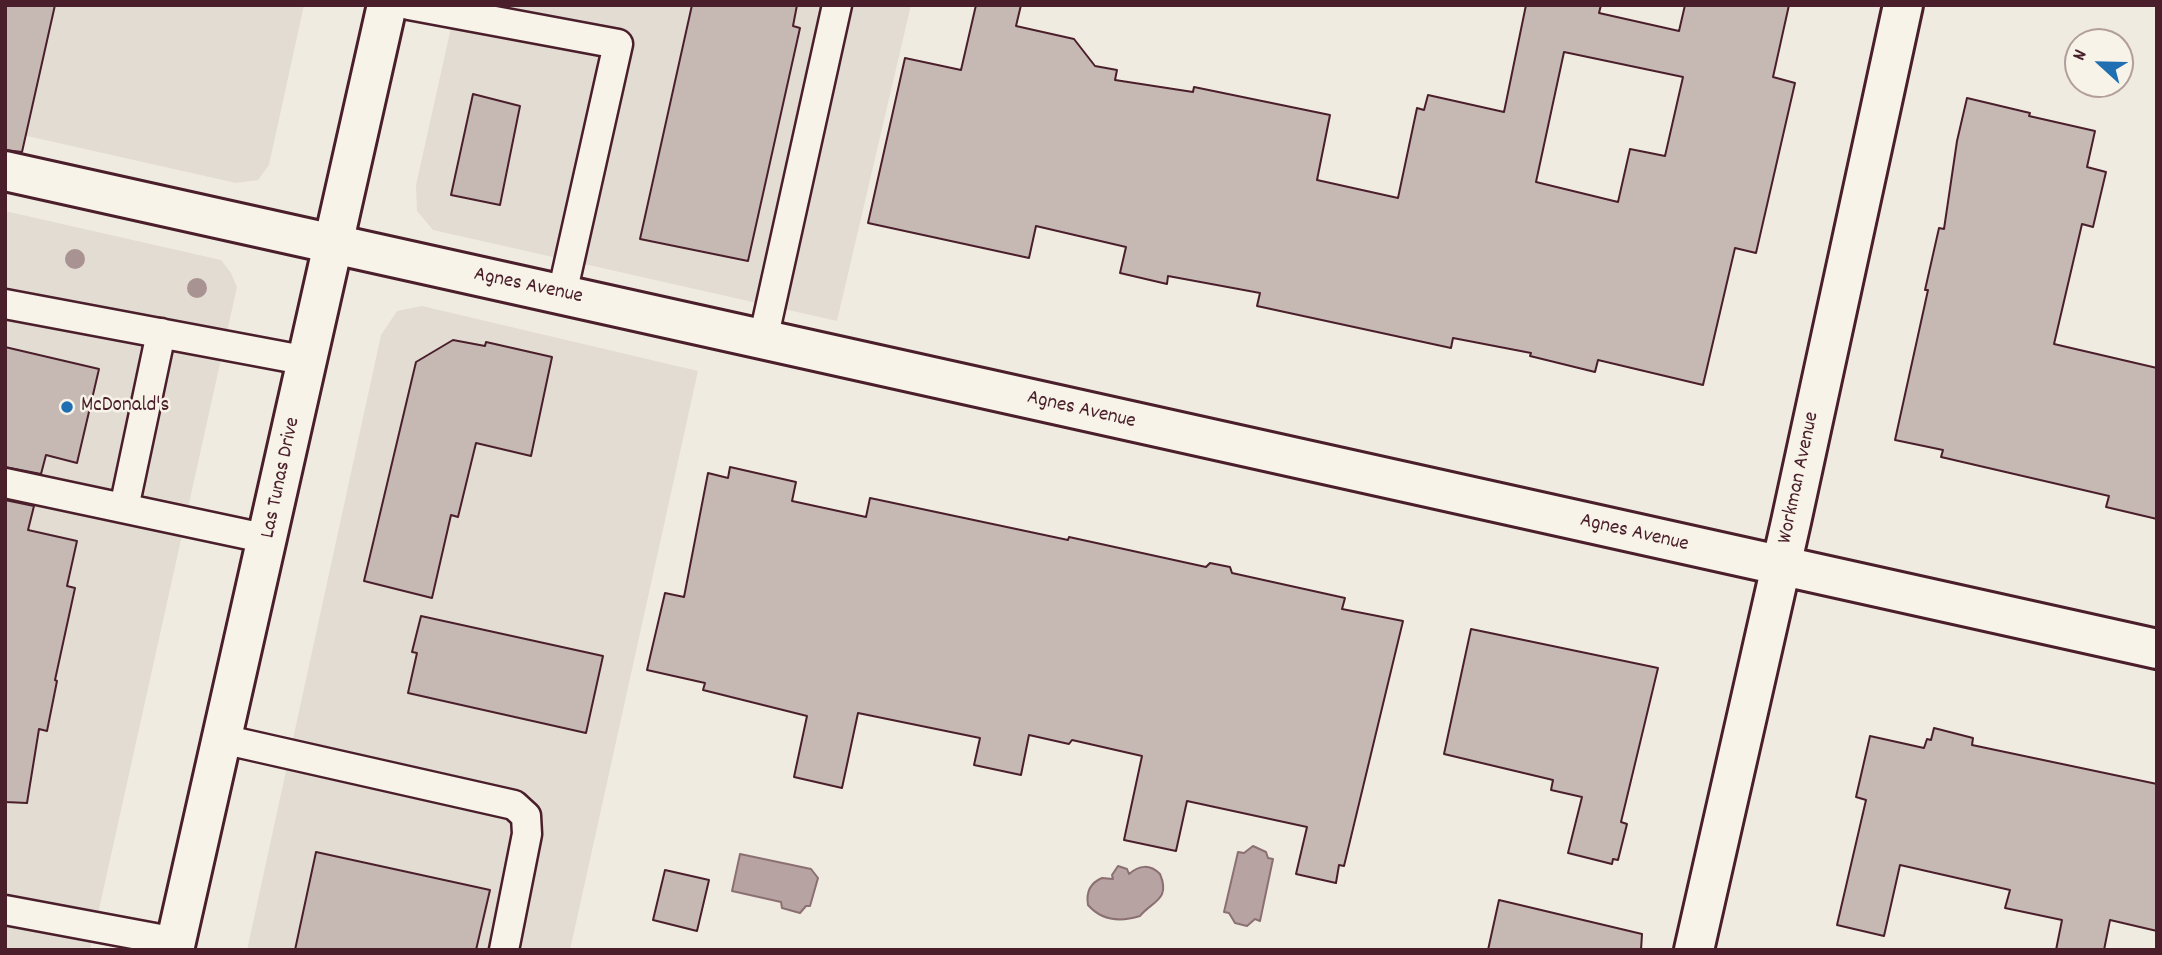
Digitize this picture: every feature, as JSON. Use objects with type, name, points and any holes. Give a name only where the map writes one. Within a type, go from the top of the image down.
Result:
[{"type":"street","name":"Las Tunas Drive","points":[[175,946],[387,5]]},
{"type":"street","name":"Workman Avenue","points":[[1695,950],[1903,5]]},
{"type":"street","name":"Agnes Avenue","points":[[5,171],[2157,649]]},
{"type":"lane","points":[[409,5],[618,44],[562,294]]},
{"type":"lane","points":[[762,340],[837,5]]},
{"type":"lane","points":[[5,304],[308,361]]},
{"type":"lane","points":[[124,508],[161,333]]},
{"type":"lane","points":[[5,483],[268,539]]},
{"type":"lane","points":[[222,739],[514,805],[526,816],[527,834],[504,950]]},
{"type":"lane","points":[[5,910],[175,946]]},
{"type":"shaded area","points":[[5,5],[304,5],[269,165],[258,180],[236,183],[5,131]]},
{"type":"shaded area","points":[[456,5],[911,5],[837,321],[433,230],[417,211],[416,185]]},
{"type":"shaded area","points":[[5,211],[221,260],[237,287],[90,950],[5,950]]},
{"type":"shaded area","points":[[422,306],[698,371],[570,950],[247,950],[381,335],[397,311]]},
{"type":"shaded area","points":[[1253,846],[1273,859],[1260,921],[1255,919],[1247,926],[1235,923],[1229,913],[1224,912],[1238,852],[1244,853]]},
{"type":"shaded area","points":[[740,854],[811,869],[818,878],[810,906],[806,906],[800,913],[782,908],[781,902],[732,891]]},
{"type":"shaded area","points":[[1118,866],[1127,869],[1129,874],[1144,867],[1160,874],[1163,883],[1162,895],[1140,916],[1112,919],[1099,914],[1088,905],[1088,893],[1092,886],[1102,878],[1113,879],[1112,875]]},
{"type":"building","points":[[5,5],[55,5],[22,152],[5,150]]},
{"type":"building","points":[[692,5],[797,5],[793,26],[800,28],[748,261],[640,239]]},
{"type":"building","points":[[976,5],[1021,5],[1016,26],[1074,39],[1095,66],[1117,70],[1115,80],[1193,92],[1194,87],[1330,115],[1317,180],[1398,198],[1417,108],[1424,110],[1428,95],[1504,112],[1526,5],[1601,5],[1599,13],[1679,31],[1685,5],[1789,5],[1773,77],[1795,83],[1756,253],[1735,248],[1703,385],[1598,360],[1595,372],[1530,356],[1531,353],[1453,338],[1451,348],[1257,306],[1260,293],[1168,276],[1167,284],[1120,273],[1126,247],[1036,226],[1029,258],[868,223],[905,58],[961,70]],"holes":[[[1564,52],[1683,77],[1665,156],[1630,149],[1618,202],[1536,182]]]},
{"type":"building","points":[[473,94],[520,106],[500,205],[451,195]]},
{"type":"building","points":[[1967,98],[2095,131],[2087,167],[2106,172],[2093,227],[2082,224],[2054,344],[2157,368],[2157,519],[2106,507],[2109,496],[1941,457],[1943,450],[1895,440],[1939,228],[1944,229],[1957,141]]},
{"type":"building","points":[[453,340],[485,346],[486,342],[552,357],[531,456],[476,443],[458,517],[451,515],[432,598],[364,581],[416,362]]},
{"type":"building","points":[[5,347],[99,369],[77,463],[46,455],[41,474],[5,467]]},
{"type":"building","points":[[730,467],[796,482],[792,501],[866,517],[870,498],[1206,567],[1210,563],[1230,567],[1232,573],[1345,598],[1342,609],[1403,621],[1344,866],[1339,865],[1336,883],[1296,874],[1307,827],[1187,801],[1176,851],[1124,840],[1142,756],[1072,740],[1069,744],[1029,735],[1021,775],[974,765],[980,738],[858,713],[842,788],[794,777],[807,716],[703,690],[705,683],[647,670],[665,593],[684,597],[708,473],[728,478]]},
{"type":"building","points":[[5,500],[34,506],[28,530],[77,541],[67,586],[75,588],[47,731],[39,729],[27,803],[5,802]]},
{"type":"building","points":[[421,616],[603,656],[586,733],[408,693],[417,653],[412,652]]},
{"type":"building","points":[[1471,629],[1658,668],[1621,822],[1627,824],[1618,860],[1613,859],[1612,864],[1568,853],[1582,797],[1551,790],[1553,780],[1444,754]]},
{"type":"building","points":[[1934,728],[1973,738],[1972,745],[2157,784],[2157,931],[2110,920],[2104,950],[2056,950],[2062,920],[2005,908],[2010,890],[1900,865],[1884,936],[1837,925],[1866,800],[1856,797],[1870,736],[1924,748],[1927,739],[1931,740]]},
{"type":"building","points":[[316,852],[490,890],[476,950],[295,950]]},
{"type":"building","points":[[665,870],[709,880],[697,931],[653,920]]},
{"type":"building","points":[[1499,900],[1642,934],[1641,950],[1488,950]]},
{"type":"place","name":"McDonald's","points":[[67,407]]}]
